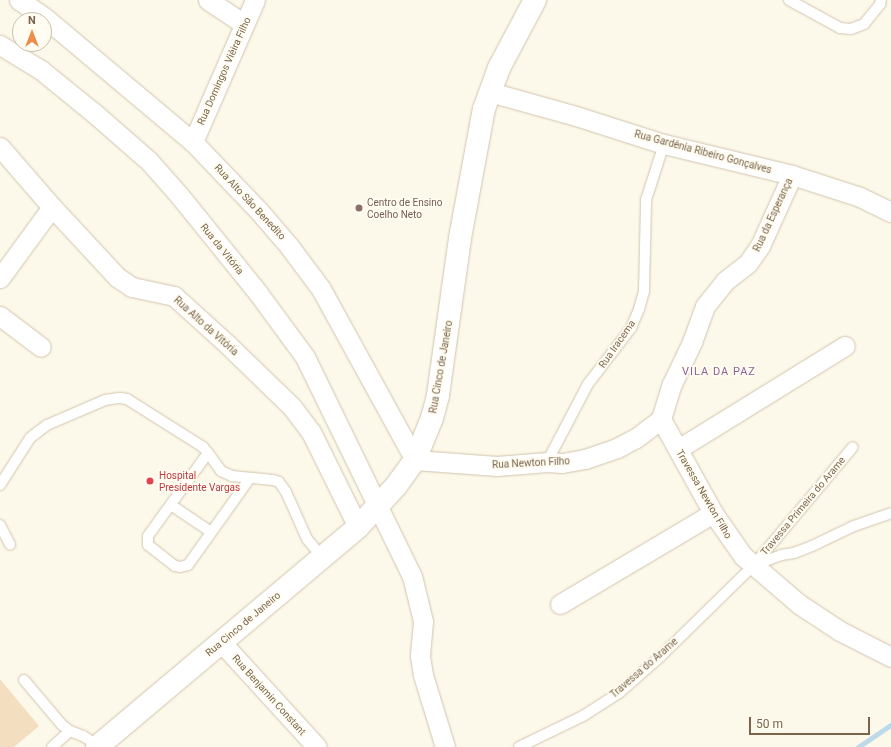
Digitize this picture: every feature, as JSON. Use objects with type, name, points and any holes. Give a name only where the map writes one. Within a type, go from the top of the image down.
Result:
[{"type":"main road","name":"Rua Cinco de Janeiro","points":[[98,747],[358,527],[396,486],[415,460],[432,418],[438,395],[460,238],[474,156],[490,92],[499,68],[535,0]]},
{"type":"street","name":"Rua Alto São Benedito","points":[[20,0],[50,22],[193,142],[259,211],[289,246],[321,289],[415,460]]},
{"type":"street","points":[[208,0],[244,24]]},
{"type":"street","name":"Rua Domingos Viêira Filho","points":[[193,142],[244,24],[256,0]]},
{"type":"street","name":"Rua da Vitória","points":[[0,45],[41,70],[94,113],[149,162],[179,195],[258,293],[305,357],[412,576],[423,621],[420,656],[445,747]]},
{"type":"street","name":"Rua Gardênia Ribeiro Gonçalves","points":[[490,92],[576,116],[664,144],[792,175],[860,197],[891,212]]},
{"type":"street","name":"Rua Alto da Vitória","points":[[0,147],[52,208],[117,278],[132,287],[174,296],[228,345],[292,407],[311,432],[358,527]]},
{"type":"street","name":"Rua da Esperança","points":[[661,419],[672,384],[692,342],[706,306],[725,281],[748,263],[760,246],[792,175]]},
{"type":"street","points":[[0,278],[52,208]]},
{"type":"street","points":[[0,316],[41,347]]},
{"type":"street","points":[[678,449],[845,346]]},
{"type":"street","name":"Rua Newton Filho","points":[[415,460],[497,466],[547,462],[562,463],[585,459],[617,448],[636,438],[661,419]]},
{"type":"street","name":"Travessa Newton Filho","points":[[661,419],[713,513],[734,545],[752,566],[799,604],[840,631],[891,657]]},
{"type":"street","points":[[560,604],[713,513]]},
{"type":"street","name":"Rua Benjamin Constant","points":[[221,642],[317,747]]},
{"type":"lane","points":[[789,0],[840,28],[851,29],[864,24],[880,4],[881,0]]},
{"type":"lane","name":"Rua Iracema","points":[[547,462],[588,384],[631,328],[639,309],[644,291],[646,200],[664,144]]},
{"type":"lane","points":[[0,485],[30,438],[47,425],[113,398],[127,399],[208,453],[221,471],[232,476],[273,480],[283,486],[307,539],[322,557]]},
{"type":"lane","name":"Travessa Primeira do Arame","points":[[752,566],[852,447]]},
{"type":"lane","points":[[208,453],[148,536],[148,545],[175,566],[180,567],[188,565],[250,478]]},
{"type":"lane","points":[[170,505],[211,532]]},
{"type":"lane","points":[[752,566],[781,555],[794,553],[854,526],[891,513]]},
{"type":"lane","points":[[0,525],[10,544]]},
{"type":"lane","name":"Travessa do Arame","points":[[519,747],[583,716],[619,693],[660,657],[752,566]]},
{"type":"lane","points":[[24,680],[62,725],[70,731],[84,736],[98,747]]},
{"type":"lane","points":[[52,747],[70,731]]},
{"type":"building","points":[[0,679],[39,726],[14,747],[0,747]]},
{"type":"waterway","points":[[858,747],[891,725]]},
{"type":"place","name":"Centro de Ensino Coelho Neto","points":[[359,208]]},
{"type":"place","name":"Hospital Presidente Vargas","points":[[150,481]]},
{"type":"district","name":"VILA DA PAZ","points":[[719,372]]}]
